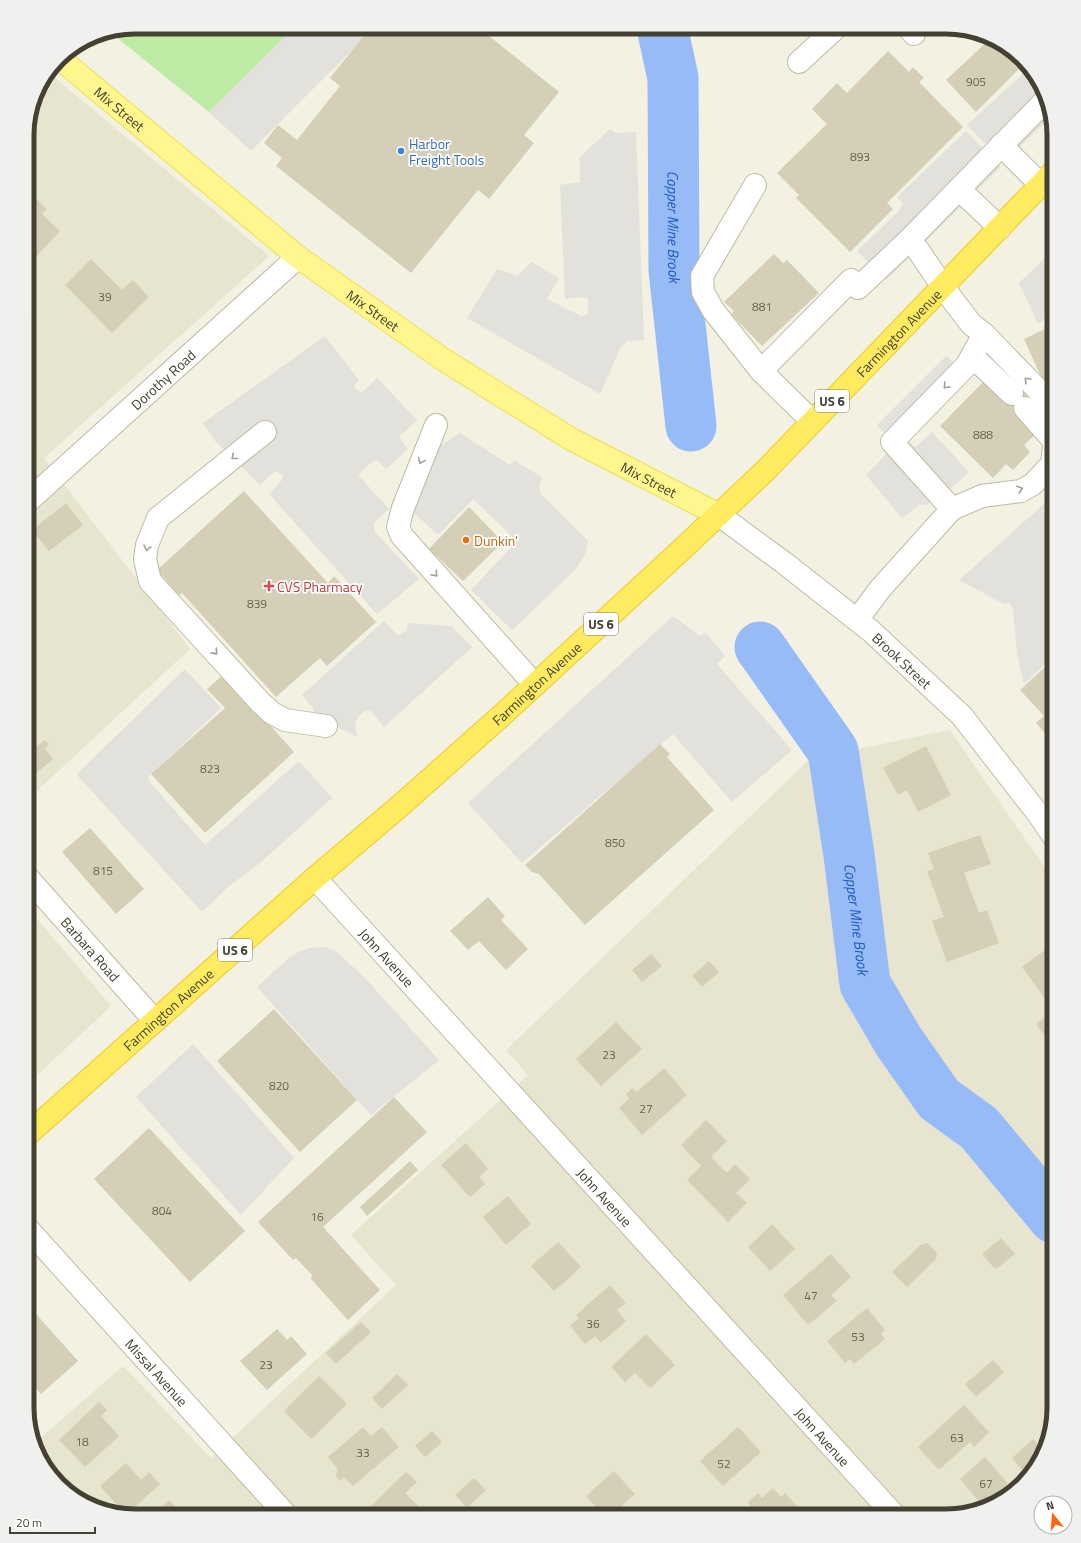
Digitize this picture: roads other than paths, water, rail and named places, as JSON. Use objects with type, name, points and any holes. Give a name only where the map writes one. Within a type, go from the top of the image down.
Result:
[{"type":"highway","name":"Farmington Avenue","points":[[34,1128],[315,878],[401,805],[719,515],[766,470],[1047,179]]},
{"type":"main road","name":"Mix Street","points":[[65,63],[298,257],[444,360],[564,435],[719,515]]},
{"type":"street","points":[[799,62],[829,34]]},
{"type":"street","points":[[761,371],[855,284],[908,240],[1042,104]]},
{"type":"street","points":[[1002,145],[1047,177]]},
{"type":"street","points":[[755,184],[702,276],[703,292],[713,310],[761,371],[812,421]]},
{"type":"street","points":[[958,189],[1000,228]]},
{"type":"street","points":[[908,240],[918,250],[943,287],[971,324],[984,334],[1040,394],[1047,412]]},
{"type":"street","name":"Dorothy Road","points":[[34,496],[298,257]]},
{"type":"street","points":[[952,509],[892,442],[967,365],[984,334]]},
{"type":"street","points":[[972,356],[1019,401],[1047,432]]},
{"type":"street","points":[[995,378],[1008,359]]},
{"type":"street","points":[[436,425],[403,508],[398,527],[402,536],[534,685]]},
{"type":"street","points":[[265,432],[158,518],[147,545],[145,559],[150,581],[272,713],[285,720],[326,726]]},
{"type":"street","points":[[857,620],[880,589],[952,509],[982,496],[1021,491],[1033,484],[1047,469]]},
{"type":"street","name":"Brook Street","points":[[719,515],[783,562],[871,631],[916,672],[962,716],[1047,827]]},
{"type":"street","name":"John Avenue","points":[[315,878],[889,1509]]},
{"type":"street","name":"Barbara Road","points":[[34,885],[155,1020]]},
{"type":"street","name":"Missal Avenue","points":[[34,1236],[281,1509]]},
{"type":"waterway","name":"Copper Mine Brook","points":[[664,34],[673,78],[674,270],[691,426]]},
{"type":"waterway","name":"Copper Mine Brook","points":[[760,647],[833,751],[849,855],[865,984],[899,1042],[939,1099],[979,1128],[1047,1210]]},
{"type":"place","name":"Harbor Freight Tools","points":[[401,151]]},
{"type":"place","name":"Dunkin'","points":[[466,540]]},
{"type":"place","name":"CVS Pharmacy","points":[[269,586]]}]
